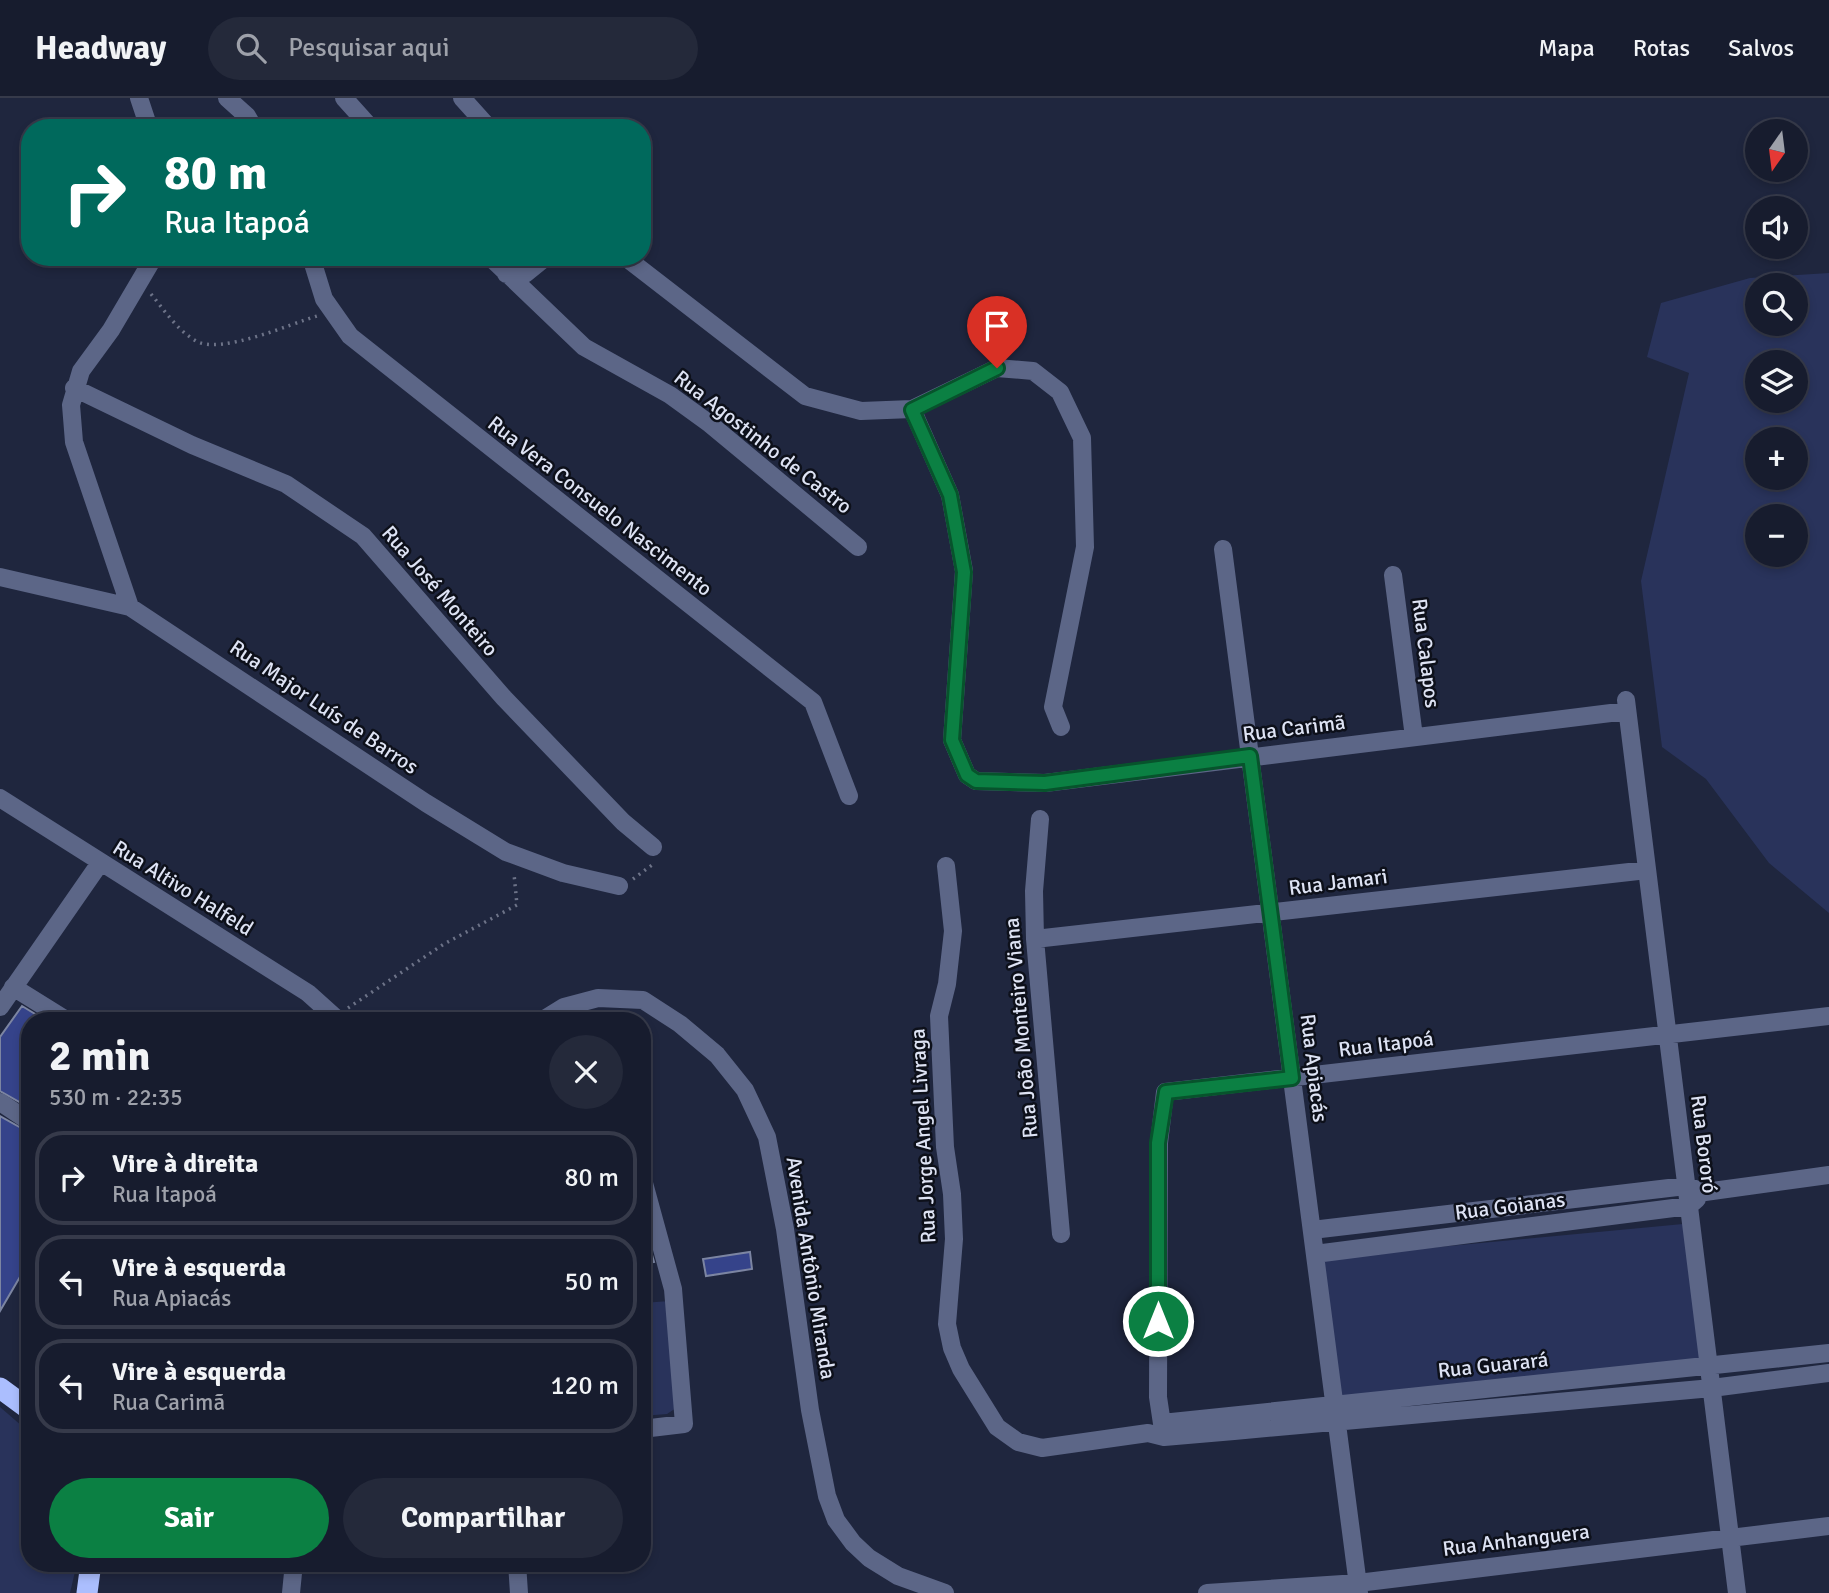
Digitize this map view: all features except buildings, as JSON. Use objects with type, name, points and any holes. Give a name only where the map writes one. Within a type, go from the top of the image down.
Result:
[{"type":"highway","points":[[0,1388],[21,1403]]},
{"type":"highway","points":[[87,1593],[90,1572]]},
{"type":"street","points":[[139,98],[146,119]]},
{"type":"street","points":[[227,98],[250,114]]},
{"type":"street","points":[[344,98],[363,119]]},
{"type":"street","points":[[462,98],[481,119]]},
{"type":"street","points":[[130,607],[74,442],[71,405],[81,371],[149,266]]},
{"type":"street","name":"Rua Vera Consuelo Nascimento","points":[[314,266],[324,299],[350,336],[813,702],[849,796]]},
{"type":"street","name":"Rua Agostinho de Castro","points":[[498,266],[584,346],[670,396],[710,424],[858,547]]},
{"type":"street","points":[[506,274],[525,274],[535,266]]},
{"type":"street","points":[[637,266],[805,396],[861,411],[912,410],[997,368],[1034,371],[1060,392],[1082,438],[1085,547],[1053,707],[1061,727]]},
{"type":"street","name":"Rua José Monteiro","points":[[74,388],[192,444],[286,484],[363,536],[504,698],[624,822],[653,847]]},
{"type":"street","name":"Rua Carimã","points":[[912,410],[950,495],[964,572],[952,740],[967,775],[976,781],[1045,783],[1414,737],[1626,706]]},
{"type":"street","name":"Rua Apiacás","points":[[1223,549],[1359,1588]]},
{"type":"street","name":"Rua Calapos","points":[[1393,575],[1414,737]]},
{"type":"street","name":"Rua Major Luís de Barros","points":[[0,577],[130,607],[426,803],[506,852],[563,873],[619,886]]},
{"type":"street","name":"Rua Bororó","points":[[1626,706],[1737,1593]]},
{"type":"street","name":"Rua Altivo Halfeld","points":[[0,799],[308,993],[329,1012]]},
{"type":"street","name":"Rua João Monteiro Viana","points":[[1040,819],[1034,891],[1035,939],[1062,1234]]},
{"type":"street","points":[[0,1007],[100,863]]},
{"type":"street","name":"Rua Jorge Angel Livraga","points":[[946,866],[953,931],[947,984],[939,1016],[945,1147],[952,1194],[954,1239],[947,1324],[961,1369],[997,1427],[1018,1442],[1042,1448],[1158,1431]]},
{"type":"street","name":"Rua Jamari","points":[[1035,939],[1647,870]]},
{"type":"street","points":[[13,987],[53,1012]]},
{"type":"street","name":"Avenida Antônio Miranda","points":[[570,1012],[598,998],[643,1000],[680,1024],[717,1055],[745,1090],[767,1137],[785,1229],[810,1410],[827,1496],[836,1520],[853,1543],[869,1558],[898,1576],[944,1593]]},
{"type":"street","name":"Rua Itapoá","points":[[1158,1431],[1158,1143],[1166,1092],[1829,1016]]},
{"type":"street","points":[[0,1102],[21,1116]]},
{"type":"street","name":"Rua Goianas","points":[[1312,1230],[1686,1186],[1705,1192],[1829,1175]]},
{"type":"street","points":[[1689,1206],[1705,1192]]},
{"type":"street","name":"Rua Goianas","points":[[1315,1254],[1689,1206]]},
{"type":"street","points":[[651,1209],[673,1289],[684,1424],[651,1428]]},
{"type":"street","name":"Rua Guarará","points":[[1158,1431],[1335,1404],[1829,1353]]},
{"type":"street","name":"Rua Guarará","points":[[1158,1431],[1337,1422],[1712,1388],[1829,1373]]},
{"type":"street","points":[[1452,1392],[1455,1411]]},
{"type":"street","name":"Rua Anhanguera","points":[[1207,1593],[1359,1588],[1730,1536],[1829,1526]]},
{"type":"street","points":[[291,1593],[293,1572]]},
{"type":"street","points":[[518,1572],[519,1593]]},
{"type":"path","points":[[141,280],[177,326],[198,342],[221,346],[333,311]]},
{"type":"path","points":[[619,886],[652,865],[658,856],[653,847]]},
{"type":"path","points":[[346,1012],[411,964],[517,905],[517,883],[506,852]]},
{"type":"shaded area","points":[[1829,273],[1829,913],[1769,863],[1706,779],[1662,747],[1641,581],[1689,373],[1647,357],[1661,303],[1745,279],[1745,336],[1808,336],[1808,274]]},
{"type":"shaded area","points":[[1683,1224],[1708,1362],[1337,1399],[1322,1258]]},
{"type":"shaded area","points":[[670,1301],[676,1408],[667,1414],[651,1415],[651,1302]]},
{"type":"shaded area","points":[[0,1407],[21,1425],[21,1572],[75,1572],[70,1593],[0,1593]]},
{"type":"route","points":[[997,368],[912,410],[950,495],[964,572],[952,740],[967,775],[976,781],[1045,783],[1250,756],[1292,1078],[1166,1092],[1158,1143],[1158,1321]]}]
